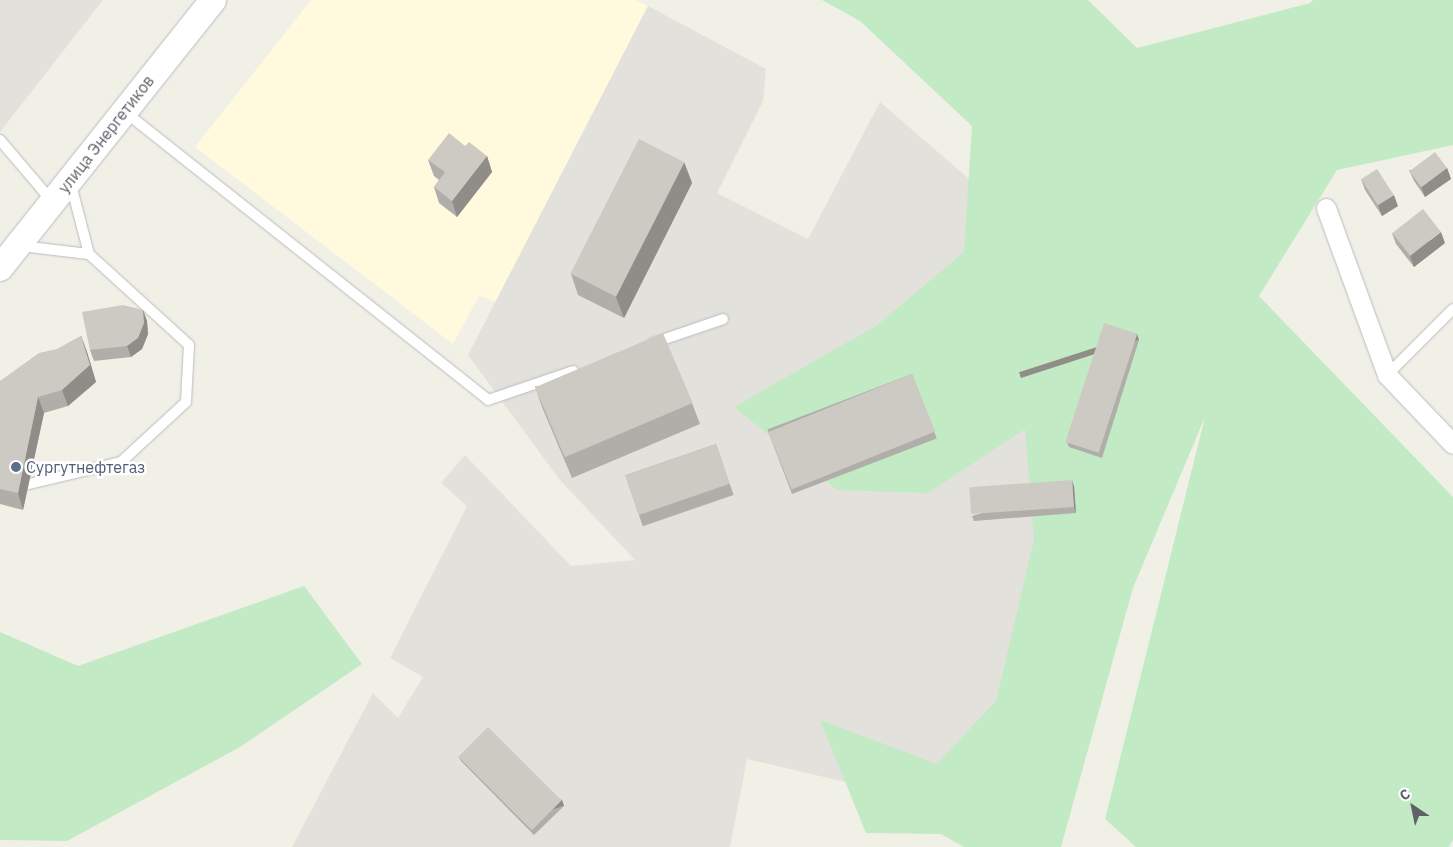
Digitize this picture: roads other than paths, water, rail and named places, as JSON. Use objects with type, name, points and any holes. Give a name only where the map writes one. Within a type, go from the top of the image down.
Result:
[{"type":"main road","name":"улица Энергетиков","points":[[0,268],[213,0]]},
{"type":"street","points":[[1326,208],[1387,375],[1453,444]]},
{"type":"lane","points":[[124,112],[488,400],[582,368]]},
{"type":"lane","points":[[0,140],[52,202]]},
{"type":"lane","points":[[0,491],[121,462],[186,402],[189,345],[89,254],[69,180]]},
{"type":"lane","points":[[18,246],[89,254]]},
{"type":"lane","points":[[1387,375],[1453,309]]},
{"type":"lane","points":[[638,348],[723,319]]},
{"type":"place","name":"Сургутнефтегаз","points":[[16,467]]}]
